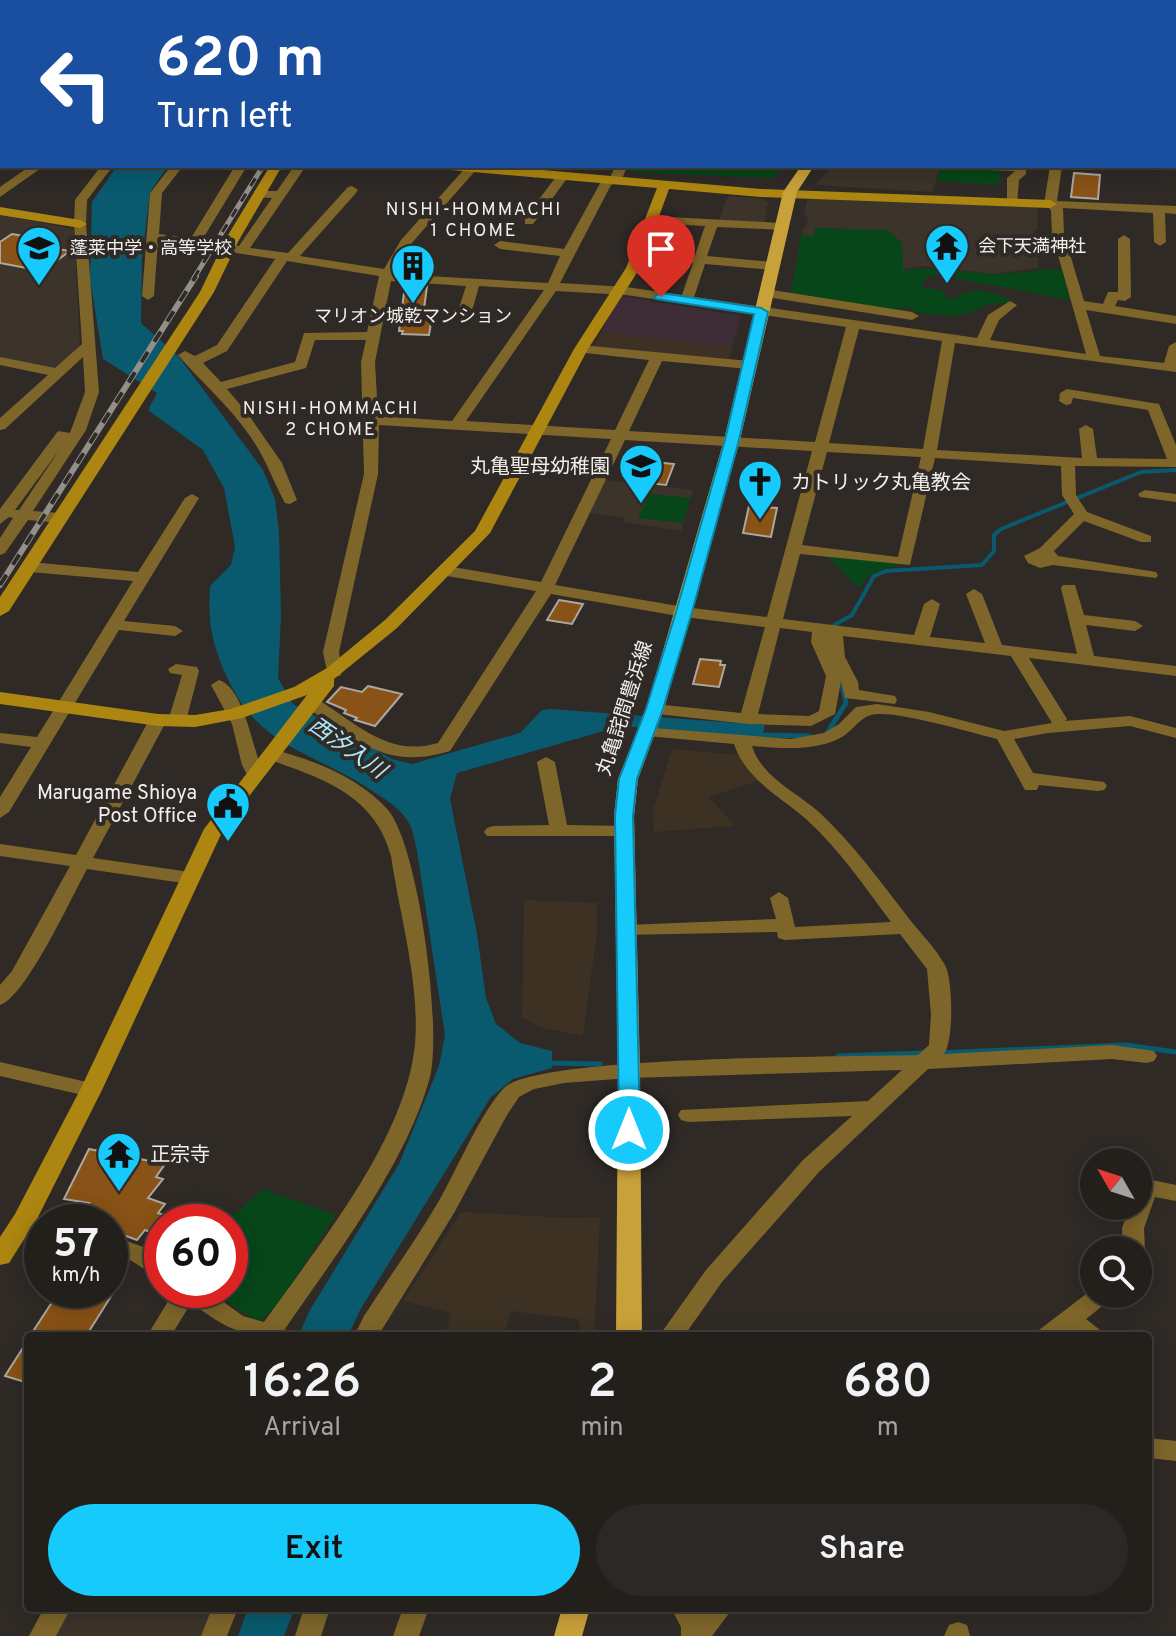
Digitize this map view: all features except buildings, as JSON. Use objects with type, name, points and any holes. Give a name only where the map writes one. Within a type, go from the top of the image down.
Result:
[{"type":"main road","name":"丸亀詫間豊浜線","points":[[629,1332],[625,832],[628,779],[655,709],[732,440],[790,192],[807,168]]},
{"type":"main road","points":[[568,1636],[575,1612]]},
{"type":"street","points":[[0,193],[35,168]]},
{"type":"street","points":[[0,550],[79,430],[92,392],[81,200],[105,168]]},
{"type":"street","points":[[148,296],[156,193],[175,168]]},
{"type":"street","points":[[194,243],[240,168]]},
{"type":"street","points":[[236,248],[258,194],[275,168]]},
{"type":"street","points":[[0,611],[142,395],[183,356],[207,292],[236,248],[299,168]]},
{"type":"street","points":[[334,672],[331,652],[371,474],[368,362],[386,275],[405,243],[461,168]]},
{"type":"street","points":[[486,168],[534,170],[562,177],[664,186],[1176,210]]},
{"type":"street","points":[[457,424],[551,287],[581,226],[620,168]]},
{"type":"street","points":[[1013,202],[1013,178],[1020,174],[1022,168]]},
{"type":"street","points":[[1050,204],[1056,168]]},
{"type":"street","points":[[529,221],[562,177]]},
{"type":"street","points":[[41,1204],[214,829],[273,751],[305,701],[447,571],[482,533],[581,349],[639,254],[664,186]]},
{"type":"street","points":[[183,356],[222,348],[288,257],[352,190]]},
{"type":"street","points":[[258,194],[280,195]]},
{"type":"street","points":[[1050,204],[1057,209],[1058,234],[1094,359]]},
{"type":"street","points":[[1159,210],[1160,242]]},
{"type":"street","points":[[0,211],[80,224]]},
{"type":"street","points":[[653,219],[782,227]]},
{"type":"street","points":[[687,300],[712,223]]},
{"type":"street","points":[[151,236],[386,275],[617,291],[1094,359],[1172,367],[1176,346]]},
{"type":"street","points":[[1108,309],[1113,295],[1125,297],[1124,239]]},
{"type":"street","points":[[500,245],[569,253]]},
{"type":"street","points":[[639,254],[773,266]]},
{"type":"street","points":[[465,311],[474,282]]},
{"type":"street","points":[[766,293],[912,316]]},
{"type":"street","points":[[1076,304],[1176,320]]},
{"type":"street","points":[[982,343],[993,318],[1010,305]]},
{"type":"street","points":[[748,719],[853,326]]},
{"type":"street","points":[[217,387],[301,365],[309,336],[373,336]]},
{"type":"street","points":[[794,549],[905,562],[929,453],[949,339]]},
{"type":"street","points":[[0,426],[87,346]]},
{"type":"street","points":[[581,349],[749,365]]},
{"type":"street","points":[[183,356],[217,387],[277,464],[290,500]]},
{"type":"street","points":[[2,701],[65,705],[168,721],[195,721],[305,701],[398,752],[421,754],[444,747],[545,590],[623,434],[658,356]]},
{"type":"street","points":[[0,361],[58,373]]},
{"type":"street","points":[[1,515],[92,392]]},
{"type":"street","points":[[371,420],[1068,462],[1176,463],[1154,407],[1067,393],[1066,401]]},
{"type":"street","points":[[237,412],[263,406]]},
{"type":"street","points":[[1086,429],[1090,462]]},
{"type":"street","points":[[1068,462],[1076,506],[1049,556],[1150,575]]},
{"type":"street","points":[[1145,494],[1176,498]]},
{"type":"street","points":[[1,810],[192,498]]},
{"type":"street","points":[[1076,506],[1146,539]]},
{"type":"street","points":[[1,515],[60,518]]},
{"type":"street","points":[[30,567],[143,577]]},
{"type":"street","points":[[447,571],[684,612],[1176,671]]},
{"type":"street","points":[[1069,588],[1087,661]]},
{"type":"street","points":[[974,594],[996,650]]},
{"type":"street","points":[[921,641],[932,604]]},
{"type":"street","points":[[1076,619],[1135,626]]},
{"type":"street","points":[[116,625],[175,631]]},
{"type":"street","points":[[827,630],[850,682],[851,694],[945,711]]},
{"type":"street","points":[[655,709],[748,719],[811,721],[827,714],[834,676],[819,642],[827,630]]},
{"type":"street","points":[[1017,652],[1058,719]]},
{"type":"street","points":[[0,998],[20,975],[168,721],[191,671],[176,669]]},
{"type":"street","points":[[219,685],[238,713],[246,739],[248,763],[255,774]]},
{"type":"street","points":[[647,731],[791,744],[829,737],[845,728],[862,711],[877,709],[929,717],[1004,736],[1072,725],[1130,721],[1176,733]]},
{"type":"street","points":[[1004,736],[1030,783],[1098,787]]},
{"type":"street","points":[[0,738],[41,743]]},
{"type":"street","points":[[674,1332],[714,1276],[840,1135],[932,1056],[941,1015],[937,968],[845,850],[813,816],[780,792],[748,760],[742,741]]},
{"type":"street","points":[[273,751],[364,797],[382,815],[394,834],[400,856],[425,1042],[416,1087],[375,1174],[274,1332]]},
{"type":"street","points":[[546,762],[559,830]]},
{"type":"street","points":[[0,773],[21,776]]},
{"type":"street","points":[[493,832],[625,832]]},
{"type":"street","points":[[0,850],[190,878]]},
{"type":"street","points":[[627,931],[787,925],[779,898]]},
{"type":"street","points":[[785,934],[830,937],[906,927]]},
{"type":"street","points":[[368,1332],[446,1207],[512,1092],[543,1078],[932,1056],[1021,1064],[1147,1056]]},
{"type":"street","points":[[0,1069],[91,1090]]},
{"type":"street","points":[[688,1115],[871,1108]]},
{"type":"street","points":[[1133,1236],[1133,1228],[1147,1187],[1176,1193]]},
{"type":"street","points":[[0,1256],[24,1231]]},
{"type":"street","points":[[162,1332],[177,1308]]},
{"type":"street","points":[[214,1308],[235,1322],[263,1332]]},
{"type":"street","points":[[1052,1332],[1084,1308]]},
{"type":"street","points":[[1069,1319],[1087,1332]]},
{"type":"street","points":[[1152,1448],[1176,1451]]},
{"type":"street","points":[[42,1636],[56,1612]]},
{"type":"street","points":[[214,1636],[223,1612]]},
{"type":"street","points":[[308,1636],[316,1612]]},
{"type":"street","points":[[406,1636],[415,1612]]},
{"type":"street","points":[[686,1612],[694,1625],[695,1636]]},
{"type":"street","points":[[695,1636],[716,1612]]},
{"type":"shaded area","points":[[831,168],[940,168],[932,192],[816,185]]},
{"type":"shaded area","points":[[728,196],[759,198],[768,202],[764,223],[719,220]]},
{"type":"shaded area","points":[[820,197],[1038,207],[1037,230],[1033,231],[1039,268],[995,274],[922,266],[791,294],[803,228],[806,228],[808,217],[804,216],[807,201]]},
{"type":"shaded area","name":"蓬莱中学・高等学校","points":[[0,215],[74,229],[80,345],[55,369],[0,359]]},
{"type":"shaded area","points":[[620,296],[741,316],[732,347],[601,332]]},
{"type":"shaded area","points":[[601,332],[732,347],[729,361],[593,347]]},
{"type":"shaded area","name":"丸亀聖母幼稚園","points":[[606,480],[693,490],[681,531],[589,513]]},
{"type":"shaded area","points":[[672,749],[741,755],[760,780],[709,797],[735,826],[654,832],[653,810]]},
{"type":"shaded area","points":[[524,900],[597,903],[597,932],[583,1036],[539,1027],[522,1017]]},
{"type":"shaded area","points":[[461,1212],[600,1217],[594,1332],[581,1332],[578,1319],[511,1311],[505,1332],[446,1332],[451,1313],[403,1301]]},
{"type":"shaded area","points":[[64,1612],[212,1612],[203,1636],[50,1636]]},
{"type":"green space","points":[[629,168],[781,168],[773,178],[628,172]]},
{"type":"green space","points":[[941,168],[1002,168],[998,185],[937,181]]},
{"type":"green space","points":[[815,228],[888,230],[902,243],[903,271],[936,269],[1001,274],[1062,270],[1070,300],[935,275],[926,277],[922,287],[945,291],[945,298],[980,291],[1011,300],[1009,304],[987,305],[968,314],[950,316],[916,313],[914,309],[901,307],[900,312],[791,294],[801,235],[814,236]]},
{"type":"green space","points":[[649,494],[691,498],[683,523],[638,518]]},
{"type":"green space","points":[[826,555],[902,564],[872,574],[860,589]]},
{"type":"green space","points":[[263,1189],[336,1215],[276,1308],[257,1322],[237,1308],[248,1308],[246,1204]]},
{"type":"water","name":"西汐入川","points":[[116,168],[167,168],[150,192],[142,257],[141,323],[179,357],[263,470],[275,499],[281,616],[278,678],[293,704],[392,759],[412,764],[520,733],[542,710],[551,709],[765,725],[761,738],[621,726],[457,773],[450,799],[477,934],[486,998],[496,1024],[520,1043],[552,1051],[552,1068],[513,1079],[491,1097],[360,1310],[350,1332],[300,1332],[310,1310],[399,1164],[439,1066],[445,1035],[417,851],[411,827],[399,810],[349,777],[270,733],[239,700],[226,675],[214,641],[210,610],[210,586],[231,565],[235,547],[224,488],[203,450],[148,410],[157,393],[103,359],[90,279],[92,202]]},
{"type":"water","points":[[247,1612],[293,1612],[284,1636],[238,1636]]},
{"type":"waterway","points":[[829,628],[852,615],[874,576],[886,571],[982,565],[994,551],[994,535],[1001,529],[1141,472],[1176,470]]},
{"type":"waterway","points":[[827,733],[846,703],[842,684]]},
{"type":"waterway","points":[[756,735],[810,736]]},
{"type":"waterway","points":[[938,1053],[1125,1045],[1176,1052]]},
{"type":"waterway","points":[[838,1056],[924,1053]]},
{"type":"waterway","points":[[545,1063],[600,1064]]},
{"type":"railway","points":[[194,278],[262,168]]},
{"type":"railway","points":[[0,585],[196,276]]},
{"type":"place","name":"会下天満神社","points":[[947,285]]},
{"type":"place","name":"蓬莱中学・高等学校","points":[[39,287]]},
{"type":"place","name":"マリオン城乾マンション","points":[[413,305]]},
{"type":"place","name":"丸亀聖母幼稚園","points":[[641,505]]},
{"type":"place","name":"カトリック丸亀教会","points":[[760,521]]},
{"type":"place","name":"Marugame Shioya Post Office","points":[[228,843]]},
{"type":"place","name":"正宗寺","points":[[119,1193]]},
{"type":"district","name":"NISHI-HOMMACHI 1 CHOME","points":[[474,219]]},
{"type":"district","name":"NISHI-HOMMACHI 2 CHOME","points":[[331,418]]},
{"type":"route","points":[[629,1130],[624,816],[628,779],[655,709],[684,612],[732,440],[761,312],[661,297]]}]
